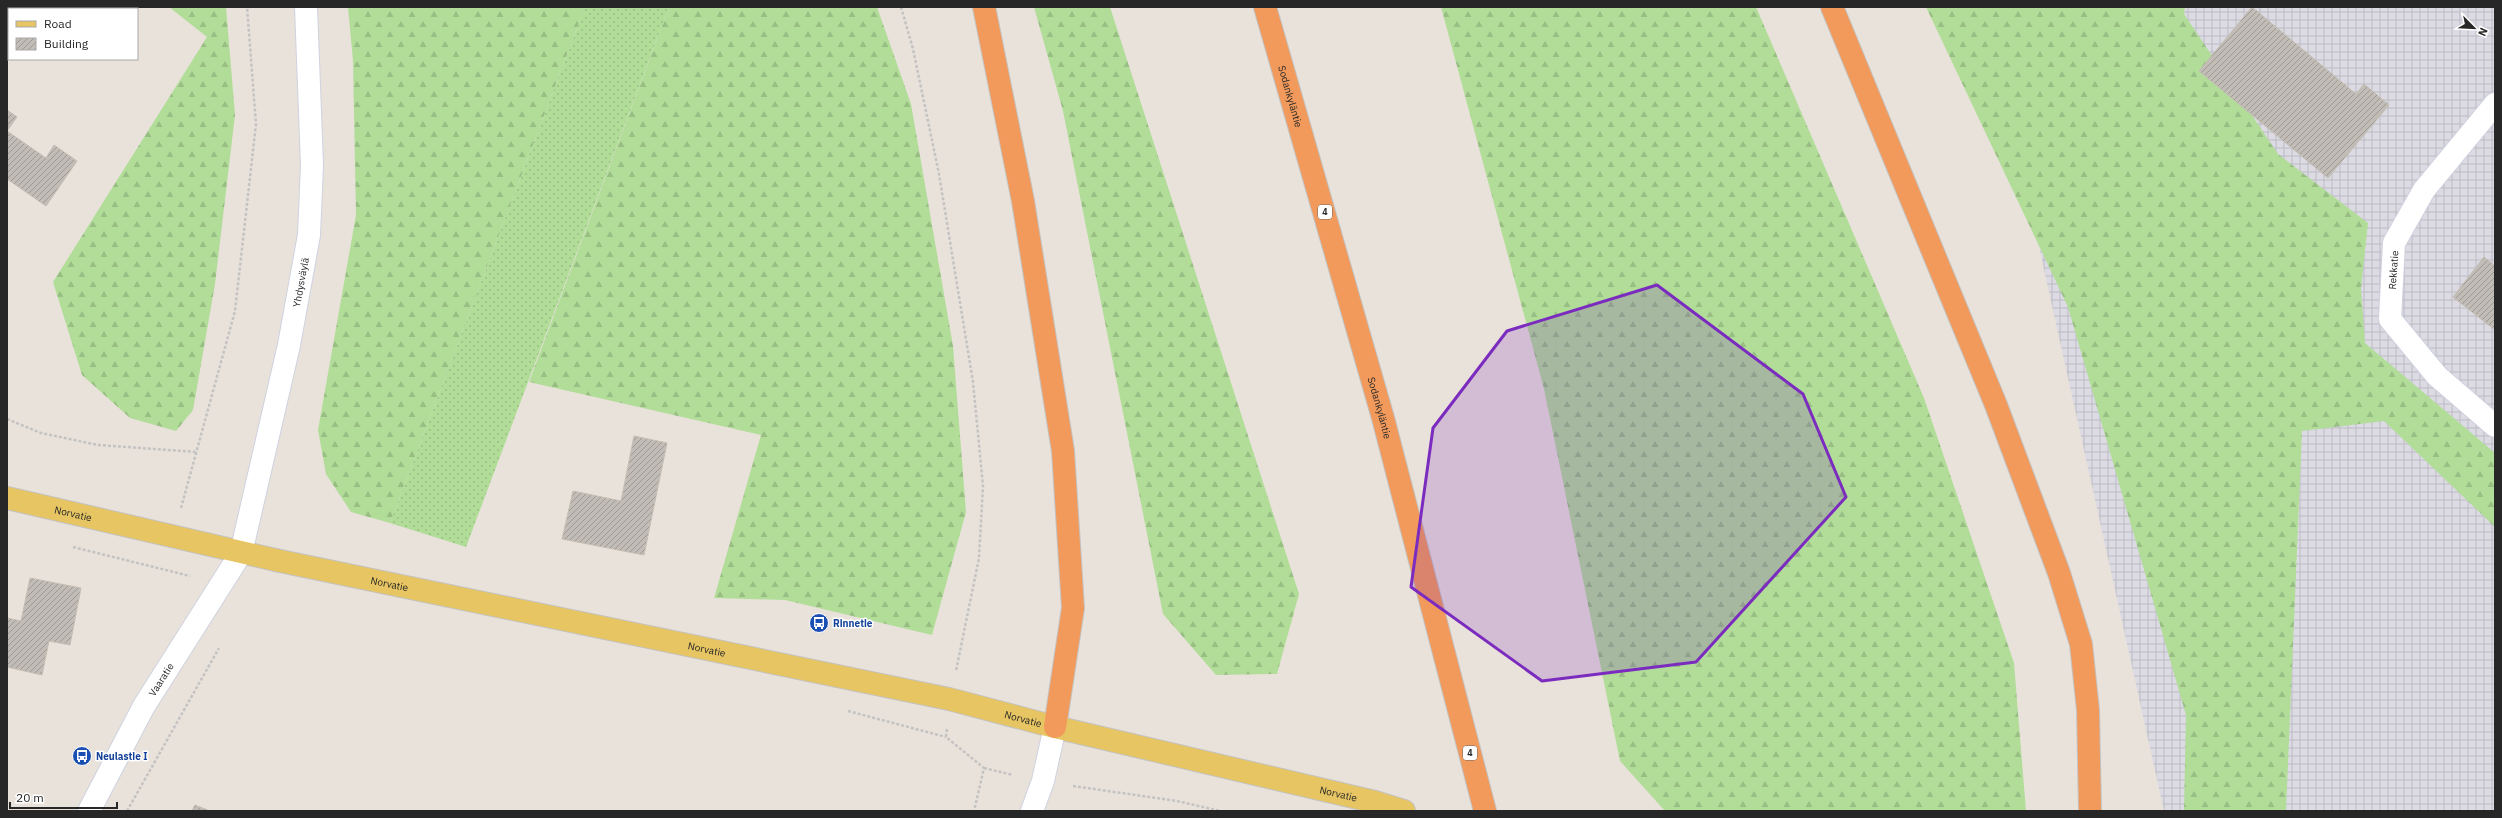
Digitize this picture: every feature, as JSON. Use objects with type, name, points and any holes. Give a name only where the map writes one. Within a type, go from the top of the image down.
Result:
[{"type":"highway","points":[[984,7],[1023,201],[1063,451],[1073,608],[1054,727]]},
{"type":"highway","name":"Sodankyläntie","points":[[1265,7],[1370,372],[1456,695],[1485,811]]},
{"type":"highway","points":[[1832,7],[1996,405],[2059,573],[2081,644],[2088,710],[2090,811]]},
{"type":"main road","name":"Norvatie","points":[[7,498],[174,535],[241,552],[949,699],[1054,727],[1375,802],[1404,811]]},
{"type":"street","name":"Yhdysväylä","points":[[241,552],[289,345],[309,235],[312,165],[306,7]]},
{"type":"street","name":"Rekkatie","points":[[2495,104],[2424,190],[2394,243],[2390,319],[2438,376],[2495,426]]},
{"type":"street","name":"Vaaratie","points":[[90,811],[144,706],[241,552]]},
{"type":"street","points":[[1032,811],[1043,781],[1054,727]]},
{"type":"path","points":[[174,535],[235,311],[256,124],[247,7]]},
{"type":"path","points":[[901,7],[913,49],[938,174],[973,382],[984,486],[979,558],[949,699],[946,737],[984,768],[1043,781],[1177,801],[1220,811]]},
{"type":"path","points":[[7,419],[41,433],[98,445],[197,452]]},
{"type":"path","points":[[68,545],[220,584]]},
{"type":"path","points":[[127,811],[220,646]]},
{"type":"path","points":[[974,811],[984,768]]},
{"type":"highlighted area","points":[[1657,285],[1803,394],[1846,497],[1696,662],[1542,681],[1411,587],[1433,428],[1507,331]]},
{"type":"shaded area","points":[[2014,7],[2495,7],[2495,811],[2164,811],[1992,35]]},
{"type":"green space","points":[[169,7],[226,7],[235,115],[215,284],[193,410],[176,431],[130,418],[82,375],[53,282],[207,37]]},
{"type":"green space","points":[[348,7],[585,7],[390,523],[351,512],[326,474],[318,430],[356,215],[353,61]]},
{"type":"green space","points":[[585,7],[669,7],[466,547],[390,523]]},
{"type":"green space","points":[[669,7],[877,7],[911,104],[953,346],[966,512],[932,635],[785,600],[714,598],[761,435],[529,382]]},
{"type":"green space","points":[[1034,7],[1110,7],[1299,594],[1277,674],[1216,675],[1163,614],[1063,111]]},
{"type":"green space","points":[[1441,7],[1756,7],[1924,398],[2014,663],[2026,811],[1665,811],[1620,761],[1544,389]]},
{"type":"green space","points":[[1926,7],[2185,7],[2184,14],[2278,154],[2368,223],[2361,289],[2365,343],[2495,453],[2495,527],[2384,421],[2302,431],[2286,811],[2184,811],[2186,715],[2068,307]]},
{"type":"building","points":[[2252,7],[2356,94],[2364,84],[2389,105],[2328,178],[2199,71]]},
{"type":"building","points":[[7,110],[17,117],[7,131]]},
{"type":"building","points":[[7,131],[46,158],[54,145],[77,161],[46,206],[7,179]]},
{"type":"building","points":[[2484,257],[2495,266],[2495,330],[2453,297]]},
{"type":"building","points":[[634,436],[667,443],[644,555],[562,539],[573,491],[621,501]]},
{"type":"building","points":[[30,578],[81,588],[70,645],[49,641],[42,675],[7,667],[7,618],[21,621]]},
{"type":"building","points":[[195,805],[210,811],[192,811]]},
{"type":"place","name":"Rinnetie","points":[[819,623]]},
{"type":"place","name":"Neulastie I","points":[[82,756]]}]
